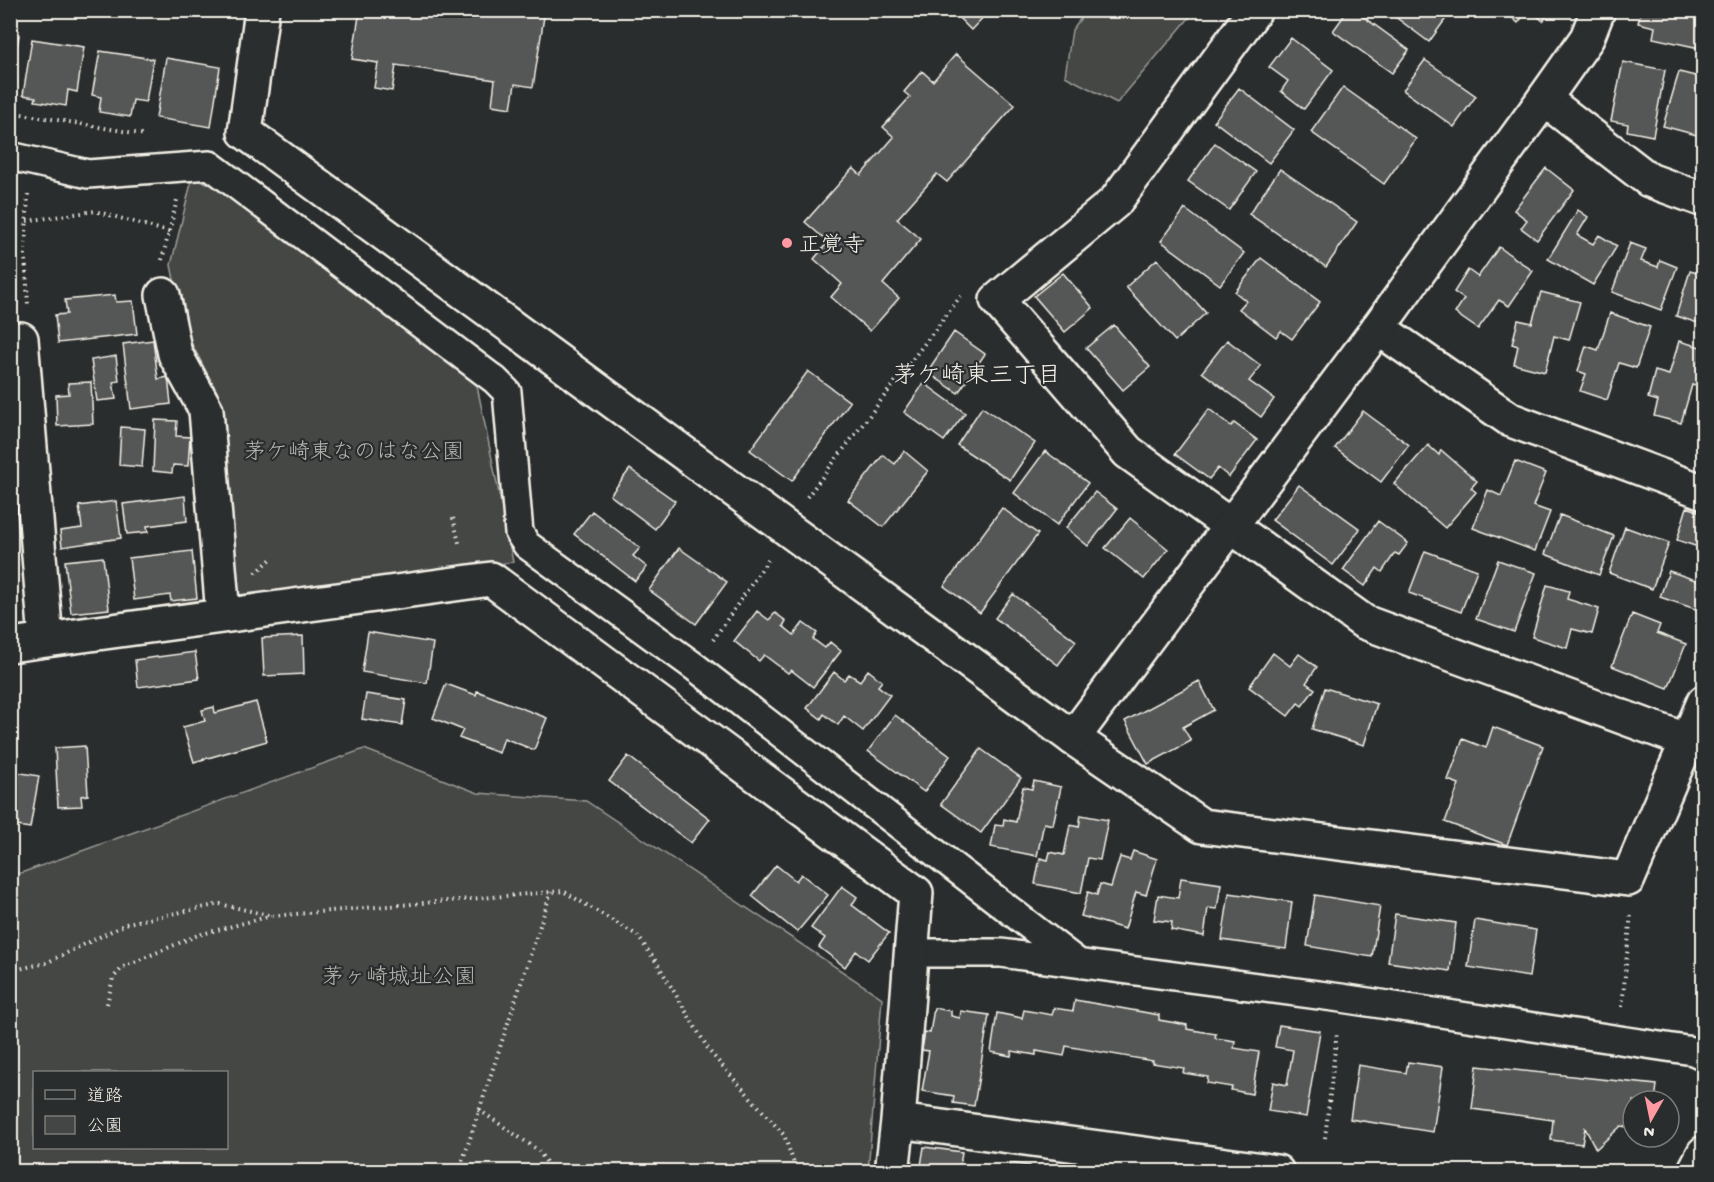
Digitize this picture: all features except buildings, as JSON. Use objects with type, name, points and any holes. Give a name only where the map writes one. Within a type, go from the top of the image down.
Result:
[{"type":"street","points":[[262,10],[245,132],[1073,738],[1202,826],[1628,879],[1704,702]]},
{"type":"street","points":[[1255,10],[1115,202],[997,300],[1128,452],[1364,622],[1688,741]]},
{"type":"street","points":[[1073,738],[1544,99],[1587,38],[1598,10]]},
{"type":"street","points":[[1544,99],[1649,180],[1704,201]]},
{"type":"street","points":[[20,158],[88,174],[210,165],[486,373],[507,392],[519,533],[527,545],[695,667],[1078,963]]},
{"type":"street","points":[[163,295],[175,354],[206,410],[223,615]]},
{"type":"street","points":[[1378,327],[1511,420],[1704,492]]},
{"type":"street","points":[[10,341],[21,339],[46,640]]},
{"type":"street","points":[[10,645],[491,579],[916,893],[892,1172]]},
{"type":"street","points":[[911,953],[1001,953],[1078,963],[1341,998],[1693,1051],[1704,1056]]},
{"type":"street","points":[[898,1121],[1113,1160],[1277,1172]]},
{"type":"street","points":[[1694,1172],[1704,1153]]},
{"type":"path","points":[[10,112],[147,135]]},
{"type":"path","points":[[20,158],[27,221],[25,254],[28,292]]},
{"type":"path","points":[[27,221],[95,211],[169,232]]},
{"type":"path","points":[[165,248],[172,218]]},
{"type":"path","points":[[695,667],[788,530],[801,505],[962,296]]},
{"type":"path","points":[[453,518],[461,548]]},
{"type":"path","points":[[1622,1015],[1631,914],[1628,879]]},
{"type":"path","points":[[107,1004],[113,978],[123,967],[198,935],[272,916],[563,891],[637,935],[657,963],[710,1052],[784,1135],[796,1172]]},
{"type":"path","points":[[459,1172],[551,892]]},
{"type":"path","points":[[10,971],[45,963],[128,923],[220,904],[272,916]]},
{"type":"path","points":[[1325,1138],[1341,998]]},
{"type":"path","points":[[479,1110],[538,1150],[553,1172]]},
{"type":"green space","points":[[1087,10],[1195,11],[1117,103],[1065,76],[1072,30]]},
{"type":"green space","name":"茅ケ崎東なのはな公園","points":[[192,179],[215,185],[475,376],[513,562],[236,597],[217,392],[184,329],[171,265]]},
{"type":"green space","name":"茅ヶ崎城址公園","points":[[364,749],[478,793],[586,801],[882,998],[868,1171],[11,1171],[11,873],[21,873]]},
{"type":"place","name":"正覚寺","points":[[787,243]]},
{"type":"district","name":"茅ケ崎東三丁目","points":[[977,374]]}]
